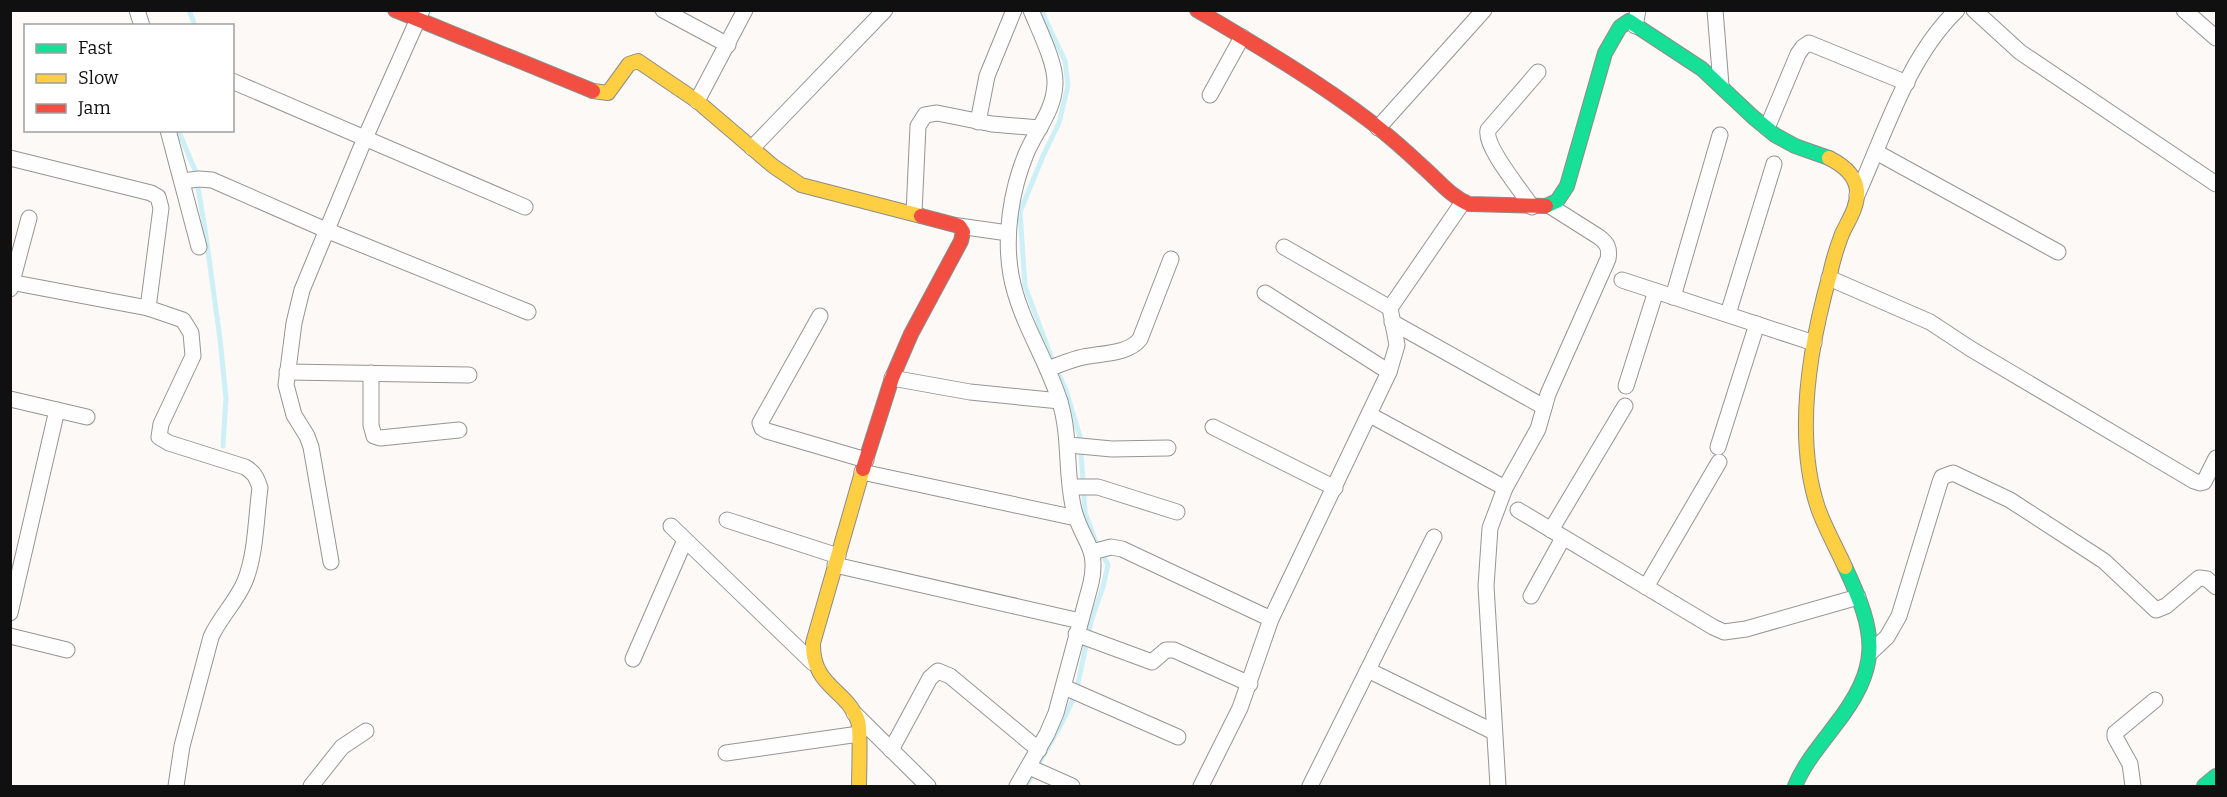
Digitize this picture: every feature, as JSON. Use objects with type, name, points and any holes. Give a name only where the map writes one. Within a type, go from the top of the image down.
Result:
[{"type":"street","points":[[395,10],[420,15],[598,93],[608,93],[629,64],[638,61],[697,101],[780,172],[801,185],[959,226],[1008,233]]},
{"type":"street","points":[[663,10],[728,45]]},
{"type":"street","points":[[697,101],[745,10]]},
{"type":"street","points":[[978,122],[987,76],[1014,10]]},
{"type":"street","points":[[1017,786],[1034,770],[1039,750],[1071,691],[1098,550],[1076,518],[1080,486],[1078,447],[1060,401],[1055,366],[1016,292],[1011,275],[1008,233],[1016,184],[1026,153],[1050,108],[1055,81],[1053,69],[1031,10]]},
{"type":"street","points":[[1197,10],[1323,87],[1378,128],[1463,202],[1532,207],[1550,206],[1559,200],[1567,186],[1605,53],[1620,27],[1630,17],[1721,85],[1767,128],[1797,147],[1837,163],[1851,174],[1857,195]]},
{"type":"street","points":[[1378,128],[1484,10]]},
{"type":"street","points":[[1714,10],[1721,85]]},
{"type":"street","points":[[1796,786],[1808,760],[1836,725],[1854,697],[1864,676],[1871,652],[1869,629],[1858,597],[1825,528],[1817,504],[1811,470],[1807,412],[1810,369],[1821,307],[1841,238],[1857,195],[1907,82],[1930,40],[1956,10]]},
{"type":"street","points":[[1974,10],[2020,52],[2217,184]]},
{"type":"street","points":[[2184,10],[2217,38]]},
{"type":"street","points":[[752,148],[879,13]]},
{"type":"street","points":[[331,562],[311,447],[289,405],[286,372],[302,290],[365,138],[420,15]]},
{"type":"street","points":[[1210,95],[1242,37]]},
{"type":"street","points":[[1767,128],[1798,54],[1809,43],[1907,82]]},
{"type":"street","points":[[1532,207],[1492,149],[1486,136],[1488,130],[1538,72]]},
{"type":"street","points":[[234,82],[525,207]]},
{"type":"street","points":[[914,213],[920,120],[930,113],[978,122],[1040,128]]},
{"type":"street","points":[[169,132],[190,180],[199,247]]},
{"type":"street","points":[[1673,297],[1720,135]]},
{"type":"street","points":[[1876,152],[2058,252]]},
{"type":"street","points":[[10,158],[151,193],[159,197],[161,208],[148,308]]},
{"type":"street","points":[[1728,315],[1774,164]]},
{"type":"street","points":[[190,180],[212,180],[326,230],[528,312]]},
{"type":"street","points":[[1201,786],[1240,708],[1271,619],[1389,372],[1397,345],[1391,315],[1463,202]]},
{"type":"street","points":[[1498,786],[1486,586],[1490,528],[1505,488],[1538,429],[1552,383],[1608,258],[1609,249],[1599,237],[1550,206]]},
{"type":"street","points":[[29,218],[11,284],[148,308],[183,320],[191,333],[193,347],[190,364],[161,424],[159,437],[169,443],[220,458],[253,472],[260,488],[250,564],[245,582],[211,637],[182,746],[176,786]]},
{"type":"street","points":[[813,663],[811,652],[813,643],[892,378],[911,334],[961,241],[963,232],[959,226]]},
{"type":"street","points":[[1284,247],[1391,315],[1544,407]]},
{"type":"street","points":[[1055,366],[1126,349],[1136,344],[1171,260]]},
{"type":"street","points":[[1830,278],[1940,328],[1971,349],[2194,481],[2204,482],[2217,458]]},
{"type":"street","points":[[1622,280],[1814,343]]},
{"type":"street","points":[[1626,386],[1656,291]]},
{"type":"street","points":[[1265,293],[1389,372]]},
{"type":"street","points":[[820,316],[760,423],[762,428],[864,466],[1076,518]]},
{"type":"street","points":[[1646,587],[1718,454],[1757,324]]},
{"type":"street","points":[[286,372],[469,375]]},
{"type":"street","points":[[371,374],[371,425],[374,436],[380,438],[459,430]]},
{"type":"street","points":[[892,378],[970,392],[1060,401]]},
{"type":"street","points":[[10,399],[87,417]]},
{"type":"street","points":[[1531,596],[1557,534],[1625,406]]},
{"type":"street","points":[[10,613],[57,410]]},
{"type":"street","points":[[1370,415],[1505,488]]},
{"type":"street","points":[[1213,427],[1335,488]]},
{"type":"street","points":[[1078,447],[1168,448]]},
{"type":"street","points":[[1871,652],[1887,637],[1899,616],[1940,482],[1947,473],[1958,475],[2010,500],[2089,550],[2116,571],[2156,610],[2166,606],[2199,578],[2207,579],[2217,587]]},
{"type":"street","points":[[1080,486],[1177,512]]},
{"type":"street","points":[[1518,510],[1724,632],[1746,629],[1858,597]]},
{"type":"street","points":[[727,520],[837,561],[1082,633],[1152,662],[1166,650],[1174,650],[1250,684]]},
{"type":"street","points":[[671,526],[813,663],[854,713],[928,786]]},
{"type":"street","points":[[1310,786],[1434,537]]},
{"type":"street","points":[[633,659],[685,540]]},
{"type":"street","points":[[1098,550],[1122,549],[1271,619]]},
{"type":"street","points":[[10,636],[67,650]]},
{"type":"street","points":[[1368,669],[1494,732]]},
{"type":"street","points":[[891,750],[930,678],[938,671],[950,676],[1039,750]]},
{"type":"street","points":[[1071,691],[1178,737]]},
{"type":"street","points":[[2133,786],[2130,764],[2115,733],[2154,700]]},
{"type":"street","points":[[854,713],[859,734],[859,786]]},
{"type":"street","points":[[311,786],[342,747],[366,731]]},
{"type":"street","points":[[726,753],[859,734]]},
{"type":"street","points":[[1034,770],[1072,786]]},
{"type":"street","points":[[2204,786],[2217,776]]},
{"type":"waterway","points":[[189,10],[194,24]]},
{"type":"waterway","points":[[1026,786],[1063,721],[1076,693],[1091,621],[1108,565],[1095,540],[1085,512],[1080,437],[1066,390],[1025,286],[1020,212],[1059,123],[1068,86],[1065,61],[1041,10]]},
{"type":"waterway","points":[[179,132],[195,170],[205,229],[226,398],[223,446]]},
{"type":"traffic: fast","points":[[1546,206],[1557,201],[1567,186],[1605,53],[1620,27],[1629,21],[1702,69],[1775,135],[1795,146],[1829,158]]},
{"type":"traffic: fast","points":[[1795,786],[1807,763],[1849,706],[1867,668],[1868,631],[1864,612],[1845,567]]},
{"type":"traffic: fast","points":[[2204,786],[2216,776]]},
{"type":"traffic: slow","points":[[593,91],[608,93],[629,64],[638,61],[697,101],[773,166],[801,185],[921,216]]},
{"type":"traffic: slow","points":[[1829,158],[1844,167],[1851,175],[1856,185],[1857,197],[1835,254],[1816,330],[1808,391],[1807,451],[1818,508],[1845,567]]},
{"type":"traffic: slow","points":[[859,786],[858,721],[853,710],[824,679],[818,669],[814,658],[813,643],[863,469]]},
{"type":"traffic: jam","points":[[395,10],[593,91]]},
{"type":"traffic: jam","points":[[1197,10],[1286,63],[1371,122],[1462,201],[1469,204],[1546,206]]},
{"type":"traffic: jam","points":[[863,469],[892,378],[911,334],[961,241],[963,232],[959,226],[921,216]]}]
